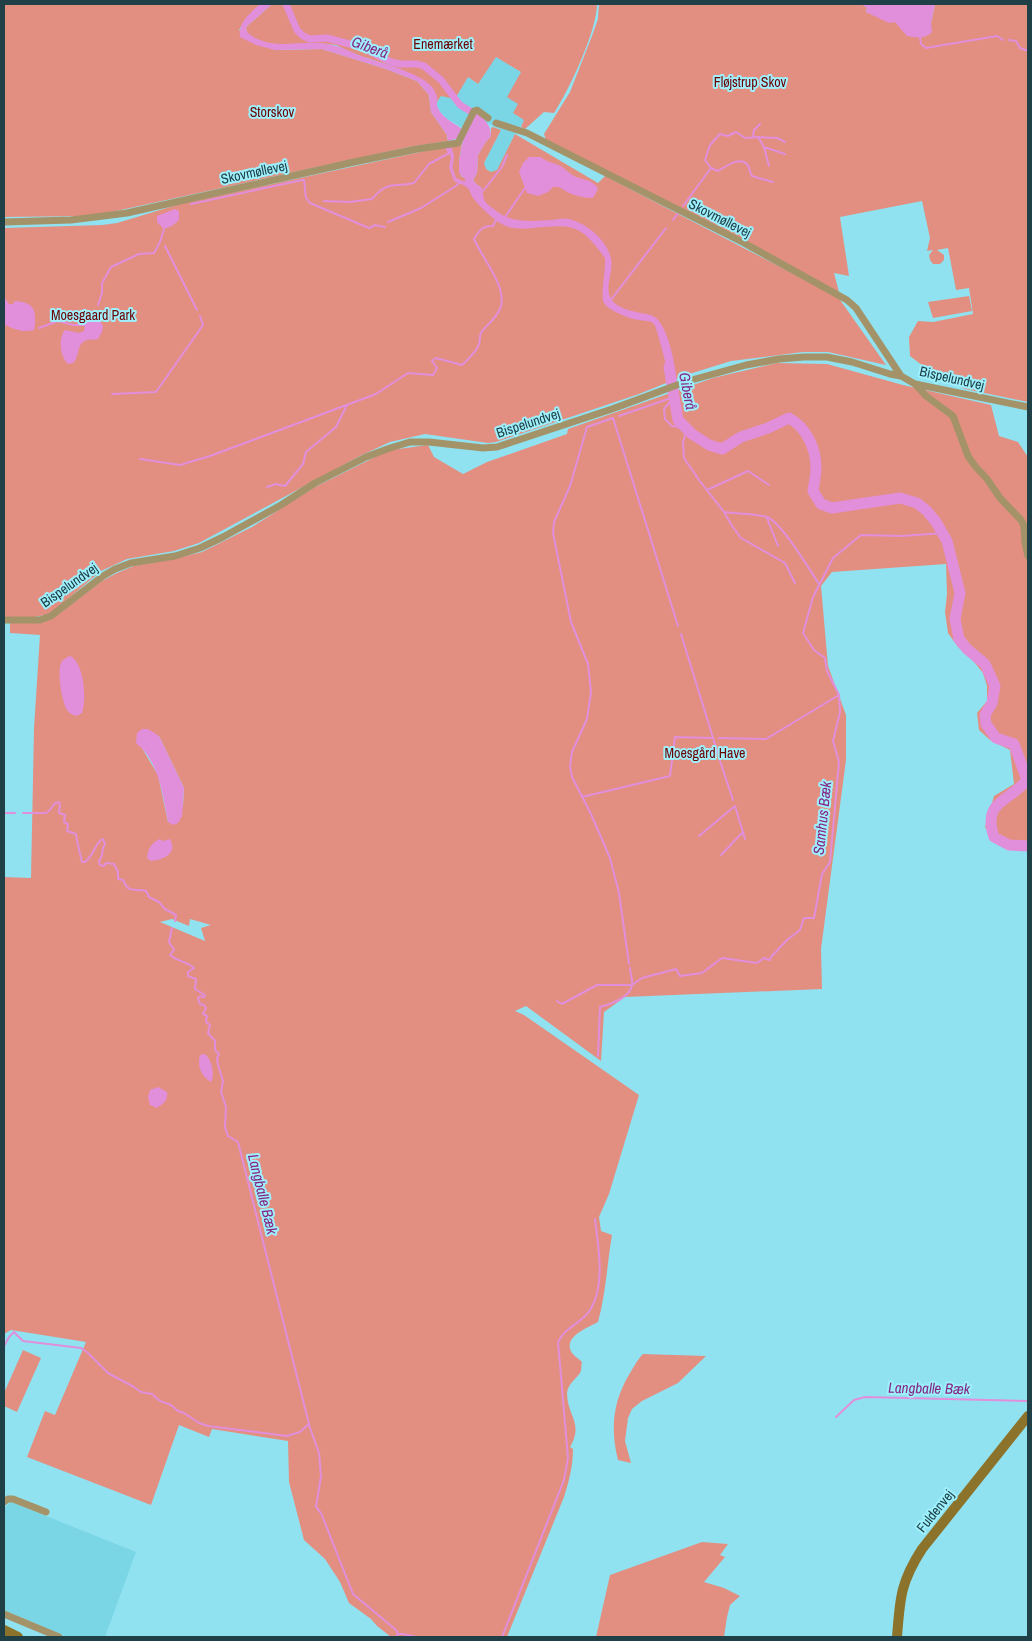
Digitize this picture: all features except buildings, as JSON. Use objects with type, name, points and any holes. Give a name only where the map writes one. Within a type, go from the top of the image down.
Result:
[{"type":"street","name":"Skovmøllevej","points":[[4,222],[72,220],[127,213],[354,162],[455,143],[460,140],[474,111],[476,110],[488,118]]},
{"type":"street","name":"Skovmøllevej","points":[[496,123],[527,133],[744,243],[847,300],[856,308],[901,376]]},
{"type":"street","name":"Bispelundvej","points":[[4,620],[40,620],[51,616],[102,576],[115,569],[131,563],[175,556],[200,548],[281,505],[315,483],[366,457],[390,448],[410,442],[429,442],[483,448],[496,447],[679,386],[688,381],[746,365],[780,359],[827,357],[901,376],[915,384],[1028,407]]},
{"type":"street","points":[[915,384],[926,396],[953,416],[971,461],[1000,498],[1021,520],[1024,526],[1028,556]]},
{"type":"street","name":"Fuldenvej","points":[[897,1637],[900,1599],[904,1580],[911,1566],[922,1549],[1028,1416]]},
{"type":"street","points":[[4,1502],[8,1499],[13,1499],[46,1512]]},
{"type":"street","points":[[4,1614],[59,1637]]},
{"type":"street","points":[[4,1631],[17,1637]]},
{"type":"shaded area","points":[[260,4],[272,4],[246,27],[247,32],[257,39],[279,44],[325,43],[408,72],[432,87],[437,96],[437,105],[442,114],[461,128],[462,131],[456,139],[448,141],[447,135],[431,112],[429,95],[417,81],[322,49],[275,50],[256,45],[240,37],[243,23]]},
{"type":"shaded area","points":[[862,4],[935,4],[931,23],[932,32],[924,37],[907,36],[895,22],[889,23],[866,12],[867,8]]},
{"type":"shaded area","points":[[496,56],[521,72],[518,104],[525,120],[515,134],[497,170],[491,172],[485,168],[484,163],[501,130],[485,122],[463,128],[446,118],[438,109],[436,103],[441,96],[455,98],[468,77],[478,84]]},
{"type":"shaded area","points":[[476,113],[487,123],[491,132],[491,136],[478,155],[477,173],[473,180],[482,188],[486,202],[490,207],[508,218],[530,221],[570,219],[585,226],[597,235],[606,246],[612,264],[609,296],[620,307],[651,315],[662,325],[670,344],[676,381],[670,383],[654,324],[649,321],[624,316],[613,311],[603,301],[605,258],[589,238],[575,229],[567,227],[523,229],[506,226],[493,218],[479,205],[468,188],[454,181],[449,167],[451,157],[445,148],[451,147],[453,151],[453,169],[456,178],[465,182],[465,179],[459,173],[459,162],[463,139]]},
{"type":"shaded area","points":[[529,157],[541,157],[575,176],[590,181],[598,189],[593,198],[575,195],[555,187],[538,196],[527,193],[519,172],[523,163]]},
{"type":"shaded area","points":[[175,209],[179,211],[179,220],[172,226],[164,229],[157,222],[157,216]]},
{"type":"shaded area","points":[[4,297],[9,304],[13,304],[15,301],[27,303],[31,306],[35,313],[34,330],[18,330],[4,324]]},
{"type":"shaded area","points":[[93,310],[100,313],[100,321],[103,326],[102,332],[98,339],[82,343],[77,358],[73,363],[68,364],[62,352],[61,338],[63,333],[65,330],[79,333],[84,331]]},
{"type":"shaded area","points":[[70,656],[78,666],[83,682],[84,699],[82,713],[77,716],[67,710],[63,701],[61,687],[61,663]]},
{"type":"shaded area","points":[[142,729],[148,729],[159,736],[184,788],[182,816],[178,823],[173,825],[168,822],[162,790],[155,769],[144,750],[136,743],[137,733]]},
{"type":"shaded area","points":[[159,839],[163,841],[170,839],[172,844],[171,852],[164,858],[151,861],[147,858],[148,852]]},
{"type":"shaded area","points":[[205,1054],[212,1067],[213,1075],[211,1082],[202,1074],[200,1067],[200,1055]]},
{"type":"shaded area","points":[[158,1087],[167,1092],[167,1098],[157,1108],[150,1105],[148,1097],[150,1090]]},
{"type":"shaded area","points":[[11,1502],[136,1552],[105,1637],[67,1637],[4,1610],[4,1508]]},
{"type":"green space","name":"Storskov","points":[[4,4],[260,4],[245,20],[239,30],[275,50],[322,49],[417,81],[429,95],[431,112],[447,135],[448,141],[409,147],[87,216],[4,217]]},
{"type":"green space","name":"Enemærket","points":[[272,4],[597,4],[596,15],[587,44],[560,103],[554,113],[544,112],[525,129],[521,127],[524,120],[513,113],[518,104],[507,97],[521,72],[496,57],[478,84],[468,77],[455,99],[441,96],[436,103],[435,94],[429,86],[407,72],[358,55],[336,45],[267,43],[247,33],[246,27]]},
{"type":"green space","name":"Fløjstrup Skov","points":[[599,4],[862,4],[867,8],[866,12],[895,22],[898,25],[931,23],[935,4],[1028,4],[1028,402],[965,389],[927,369],[910,356],[909,337],[918,321],[933,322],[973,314],[969,288],[956,290],[948,248],[937,250],[944,255],[944,260],[940,264],[933,264],[930,260],[929,255],[933,250],[927,251],[930,238],[922,201],[840,217],[849,276],[834,273],[839,292],[546,140],[544,134],[570,92],[592,36],[598,19]]},
{"type":"green space","name":"Moesgaard Park","points":[[491,128],[501,130],[484,163],[486,169],[491,172],[497,170],[515,134],[598,183],[605,176],[838,297],[886,365],[828,352],[803,352],[731,361],[496,442],[488,443],[425,434],[390,442],[360,456],[199,543],[174,551],[127,559],[101,571],[50,614],[35,617],[4,617],[4,228],[117,223],[180,204],[462,143],[459,162],[461,176],[482,188],[473,180],[477,173],[478,155],[491,136]]},
{"type":"green space","points":[[969,296],[972,311],[933,318],[928,302]]},
{"type":"green space","name":"Moesgård Have","points":[[777,363],[827,364],[903,385],[991,405],[999,436],[1018,442],[1028,457],[1028,851],[1009,849],[995,843],[985,827],[994,796],[1014,784],[1010,750],[990,740],[979,730],[977,713],[987,701],[987,686],[983,673],[971,658],[958,647],[948,633],[945,612],[947,594],[946,564],[832,572],[821,586],[828,666],[846,715],[846,760],[821,949],[822,989],[625,997],[604,1012],[601,1061],[526,1006],[515,1011],[524,1015],[639,1095],[609,1194],[599,1217],[601,1231],[612,1235],[605,1289],[598,1322],[582,1330],[570,1342],[572,1353],[582,1362],[581,1372],[570,1385],[567,1393],[575,1425],[574,1439],[570,1447],[573,1449],[570,1473],[564,1497],[507,1637],[391,1637],[349,1603],[340,1582],[325,1559],[304,1540],[289,1482],[288,1441],[212,1429],[209,1437],[179,1425],[151,1505],[27,1457],[45,1411],[55,1415],[86,1342],[11,1330],[4,1334],[4,877],[31,878],[34,728],[40,635],[10,633],[10,623],[56,616],[102,581],[134,566],[202,552],[252,527],[315,487],[391,450],[428,445],[434,457],[463,474],[487,462],[567,434],[568,429],[713,378]],"holes":[[[159,736],[184,788],[183,806],[168,822],[158,775],[142,748]],[[172,919],[189,926],[190,919],[211,925],[201,928],[205,941],[160,922]]]},
{"type":"green space","points":[[23,1350],[41,1358],[17,1412],[4,1406],[4,1393]]},
{"type":"green space","points":[[643,1354],[706,1356],[678,1383],[642,1401],[632,1409],[628,1418],[625,1441],[631,1463],[618,1460],[614,1437],[615,1415],[624,1383]]},
{"type":"green space","points":[[702,1542],[728,1544],[720,1555],[725,1557],[704,1582],[724,1588],[740,1596],[730,1605],[724,1637],[596,1637],[610,1575]]},
{"type":"waterway","points":[[286,4],[297,30],[303,36],[310,39],[327,38],[361,47],[391,62],[424,66],[441,80],[460,105],[470,111]]},
{"type":"waterway","points":[[920,37],[921,44],[926,48],[997,36],[1003,40]]},
{"type":"waterway","points":[[1009,40],[1016,41],[1020,48],[1028,51]]},
{"type":"waterway","points":[[753,136],[754,130],[760,124]]},
{"type":"waterway","points":[[769,166],[764,147],[758,137],[745,138],[736,132],[728,136],[720,134],[710,145],[705,160],[711,168],[718,171],[732,163],[744,162],[748,165],[752,176],[773,182]]},
{"type":"waterway","points":[[758,137],[777,138],[785,142]]},
{"type":"waterway","points":[[764,147],[785,154]]},
{"type":"waterway","points":[[324,201],[350,202],[372,199],[382,189],[387,187],[414,183],[429,164],[449,153]]},
{"type":"waterway","points":[[483,191],[502,167],[507,155]]},
{"type":"waterway","points":[[683,206],[711,168]]},
{"type":"waterway","points":[[191,204],[304,180],[306,198],[310,203],[369,228],[374,225],[385,227]]},
{"type":"waterway","points":[[388,222],[421,208],[460,182]]},
{"type":"waterway","points":[[505,217],[525,188]]},
{"type":"waterway","points":[[673,220],[678,213]]},
{"type":"waterway","points":[[140,459],[180,465],[210,456],[376,394],[408,373],[433,375],[437,368],[432,361],[436,358],[462,365],[478,347],[481,332],[494,318],[500,309],[502,301],[498,283],[474,239],[483,228],[493,226],[497,218]]},
{"type":"waterway","points":[[610,301],[666,228]]},
{"type":"waterway","points":[[98,305],[102,293],[102,283],[111,267],[139,254],[154,253],[164,229]]},
{"type":"waterway","points":[[165,246],[197,310]]},
{"type":"waterway","points":[[112,394],[156,392],[203,325],[200,316]]},
{"type":"waterway","points":[[39,328],[58,321],[74,325],[85,325]]},
{"type":"waterway","name":"Giberå","points":[[669,367],[678,420],[692,434],[709,445],[722,449],[741,437],[768,428],[789,418],[805,433],[812,446],[816,460],[813,491],[821,504],[832,508],[900,498],[917,503],[936,522],[947,541],[960,593],[955,619],[959,639],[967,649],[985,664],[995,686],[992,703],[985,715],[986,724],[996,738],[1014,744],[1027,780],[994,809],[991,816],[994,837],[1009,845],[1028,846]]},
{"type":"waterway","points":[[674,397],[664,409],[665,419],[672,426],[686,428]]},
{"type":"waterway","points":[[619,416],[674,397]]},
{"type":"waterway","points":[[267,487],[276,484],[285,486],[303,464],[306,452],[336,427],[347,405]]},
{"type":"waterway","points":[[629,964],[619,893],[610,858],[572,777],[570,766],[572,752],[587,719],[591,692],[588,664],[571,622],[553,533],[554,522],[570,486],[587,427],[613,418],[678,626]]},
{"type":"waterway","points":[[687,429],[683,442],[684,458],[724,512],[762,516],[773,521],[795,547],[819,584]]},
{"type":"waterway","points":[[707,490],[748,471],[769,485]]},
{"type":"waterway","points":[[724,512],[741,538],[785,563],[795,583]]},
{"type":"waterway","points":[[767,518],[778,546]]},
{"type":"waterway","name":"Samhus Bæk","points":[[557,1001],[562,1004],[597,985],[632,985],[642,978],[676,969],[680,976],[702,973],[722,958],[757,963],[764,958],[770,960],[787,940],[800,930],[804,918],[814,918],[822,874],[830,862],[839,762],[833,741],[840,712],[839,695],[827,671],[825,658],[814,650],[803,633],[813,597],[833,558],[861,535],[902,536],[943,533]]},
{"type":"waterway","points":[[681,634],[718,754]]},
{"type":"waterway","points":[[719,738],[766,739],[839,695]]},
{"type":"waterway","points":[[582,797],[670,776],[675,737],[713,738]]},
{"type":"waterway","points":[[720,761],[733,800]]},
{"type":"waterway","points":[[23,813],[46,813],[55,803],[59,802],[59,813],[65,815],[64,822],[68,824],[67,831],[76,834],[82,862],[88,859],[98,843],[103,839],[105,844],[99,861],[100,865],[104,866],[106,863],[114,864],[118,872],[118,879],[123,880],[127,887],[132,890],[146,891],[149,897],[176,915],[175,921]]},
{"type":"waterway","points":[[699,836],[735,806],[745,839]]},
{"type":"waterway","points":[[4,813],[15,813]]},
{"type":"waterway","points":[[721,855],[743,832]]},
{"type":"waterway","name":"Langballe Bæk","points":[[172,928],[169,942],[174,950],[170,955],[194,968],[188,972],[188,976],[196,979],[195,989],[205,995],[204,997],[200,996],[198,999],[200,1004],[206,1008],[203,1014],[207,1016],[206,1022],[210,1025],[208,1033],[215,1041],[215,1050],[219,1054],[217,1058],[218,1065],[223,1081],[221,1092],[226,1107],[225,1127],[228,1136],[238,1142],[310,1428],[319,1453],[321,1476],[316,1507],[321,1513],[353,1594],[396,1630],[398,1634]]},
{"type":"waterway","points":[[598,1056],[600,1007],[619,1000],[628,994],[632,983],[630,968]]},
{"type":"waterway","points":[[502,1637],[564,1480],[568,1458],[558,1342],[565,1332],[587,1314],[595,1300],[600,1265],[595,1219]]},
{"type":"waterway","name":"Langballe Bæk","points":[[4,1346],[14,1332],[23,1341],[81,1348],[108,1373],[141,1392],[152,1394],[160,1401],[171,1405],[199,1423],[208,1426],[287,1436],[300,1432],[309,1424]]},
{"type":"waterway","name":"Langballe Bæk","points":[[836,1417],[854,1400],[865,1397],[1028,1401]]},
{"type":"waterway","name":"Langballe Bæk","points":[[396,1637],[398,1634],[417,1637]]}]
